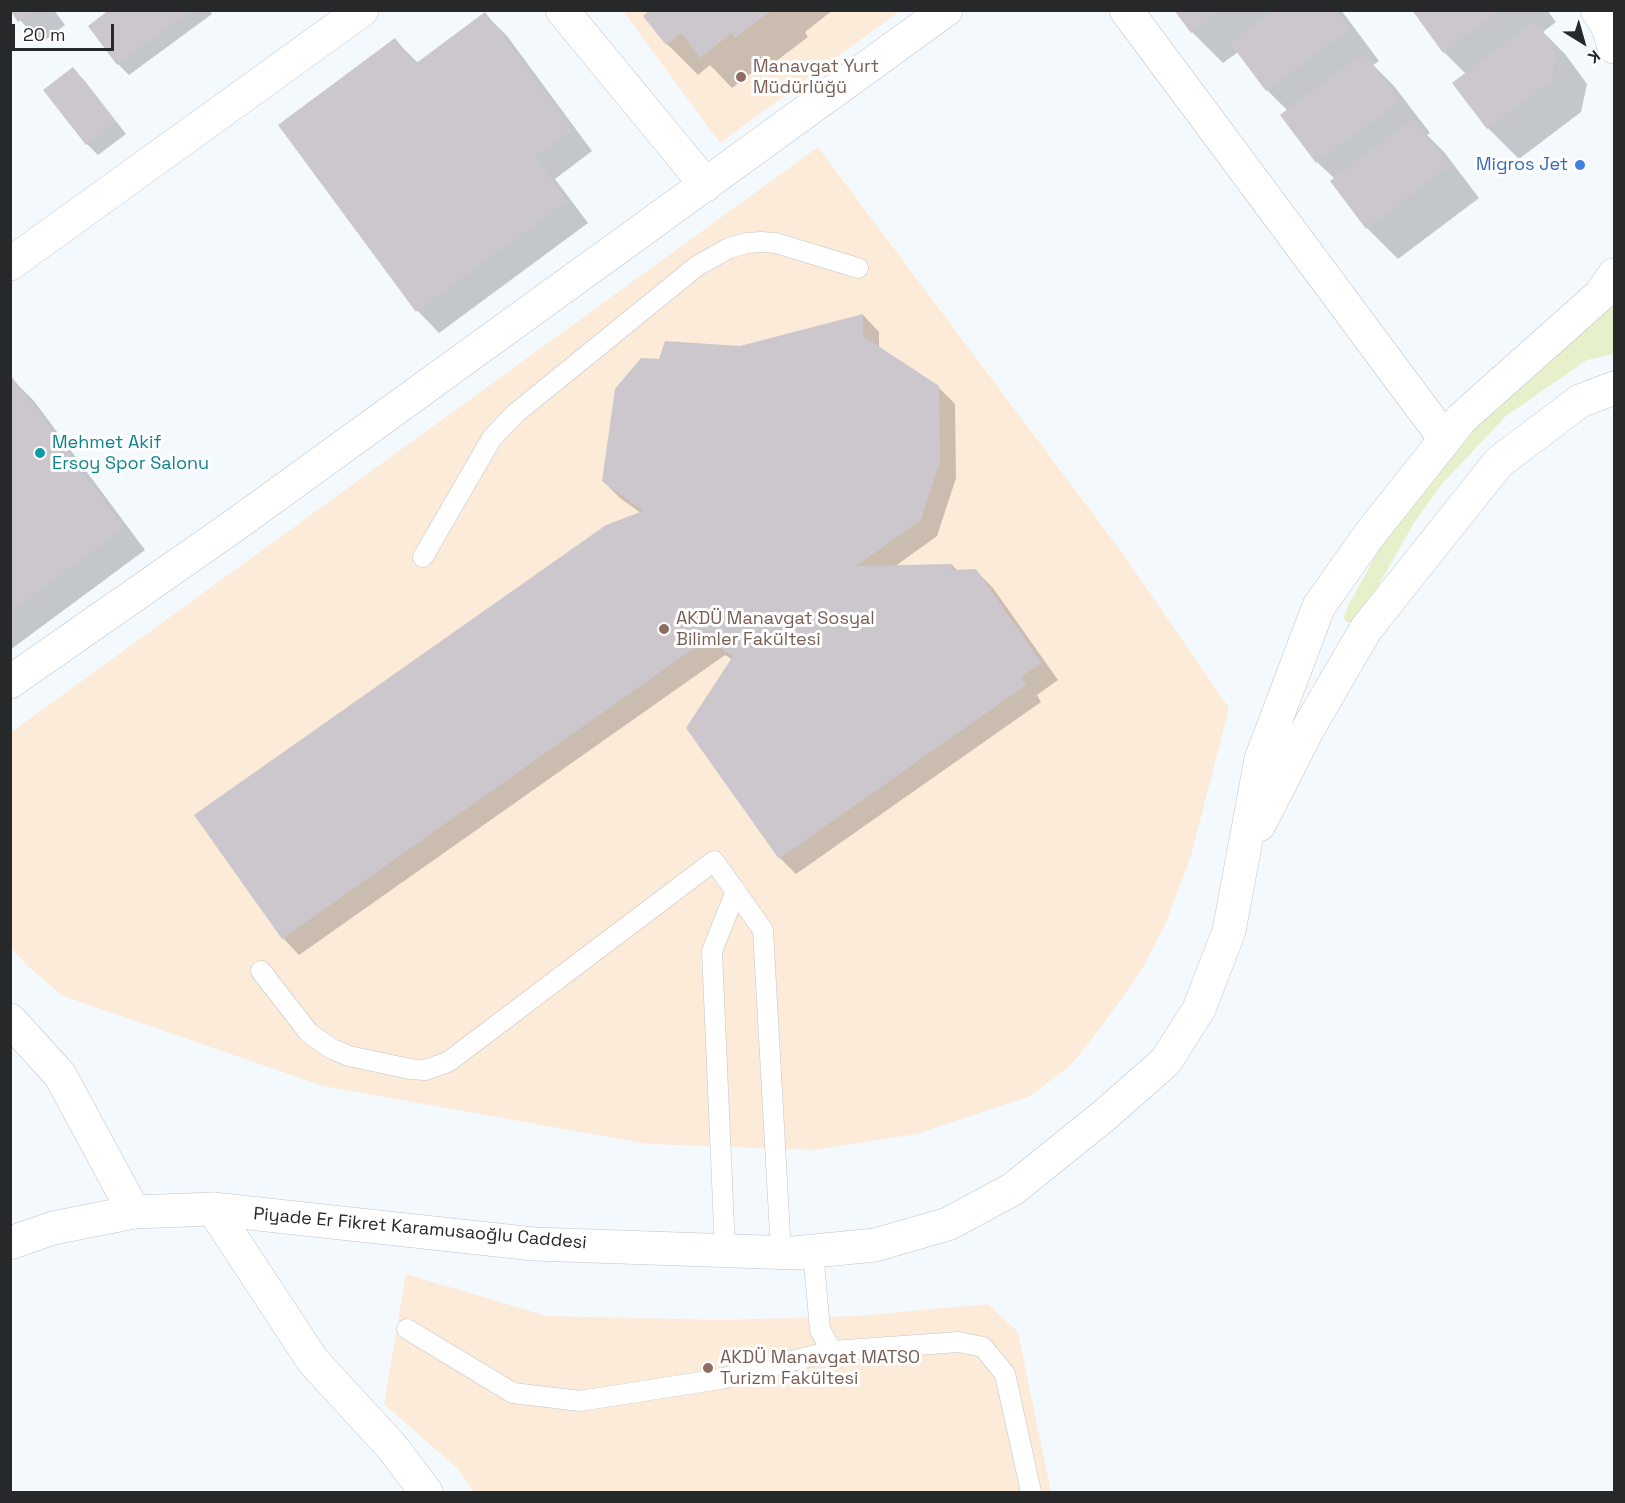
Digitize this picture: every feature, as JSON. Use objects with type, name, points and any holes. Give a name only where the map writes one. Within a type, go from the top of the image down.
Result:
[{"type":"street","points":[[10,264],[362,10]]},
{"type":"street","points":[[562,10],[706,184]]},
{"type":"street","points":[[10,682],[235,525],[946,10]]},
{"type":"street","points":[[1126,10],[1445,439]]},
{"type":"street","name":"Piyade Er Fikret Karamusaoğlu Caddesi","points":[[10,1243],[52,1228],[134,1212],[213,1209],[534,1244],[781,1252],[813,1251],[875,1245],[948,1224],[1013,1190],[1106,1114],[1166,1061],[1199,1009],[1229,931],[1261,759],[1319,606],[1370,534],[1462,418],[1600,296],[1614,275]]},
{"type":"street","name":"Piyade Er Fikret Karamusaoğlu Caddesi","points":[[1243,856],[1314,717],[1366,629],[1499,462],[1580,401],[1614,388]]},
{"type":"street","points":[[10,1020],[60,1075],[134,1212]]},
{"type":"street","points":[[213,1209],[313,1361],[392,1447],[426,1492]]},
{"type":"lane","points":[[423,557],[492,438],[508,421],[704,261],[729,248],[747,243],[776,243],[858,268]]},
{"type":"lane","points":[[261,971],[309,1033],[332,1049],[349,1056],[425,1070],[448,1062],[714,861],[763,930],[781,1252]]},
{"type":"lane","points":[[725,1250],[712,951],[735,891]]},
{"type":"lane","points":[[813,1251],[820,1330],[832,1351]]},
{"type":"lane","points":[[407,1329],[513,1393],[580,1401],[720,1379],[832,1351],[959,1342],[983,1347],[1005,1374],[1031,1492]]},
{"type":"shaded area","name":"Manavgat Yurt Müdürlüğü","points":[[623,11],[900,11],[720,143]]},
{"type":"shaded area","name":"AKDÜ Manavgat Sosyal Bilimler Fakültesi","points":[[818,147],[1121,551],[1229,708],[1191,856],[1165,925],[1141,971],[1071,1065],[1030,1096],[917,1134],[813,1150],[648,1144],[323,1086],[63,996],[26,965],[11,947],[10,733]]},
{"type":"shaded area","name":"AKDÜ Manavgat MATSO Turizm Fakültesi","points":[[406,1274],[547,1316],[723,1320],[857,1316],[988,1304],[1018,1332],[1051,1492],[474,1492],[458,1469],[384,1404]]},
{"type":"green space","points":[[1614,294],[1614,354],[1587,360],[1506,416],[1441,485],[1414,523],[1357,623],[1346,622],[1343,618],[1349,604],[1383,542],[1469,430]]},
{"type":"building","points":[[10,10],[33,10],[18,22]]},
{"type":"building","points":[[109,10],[191,10],[117,65],[88,26]]},
{"type":"building","points":[[650,10],[772,10],[735,38],[732,33],[700,58],[681,33],[666,45],[643,16]]},
{"type":"building","points":[[1174,10],[1221,10],[1191,33]]},
{"type":"building","points":[[1274,10],[1335,10],[1349,29],[1266,91],[1230,43]]},
{"type":"building","points":[[1412,10],[1500,10],[1443,53]]},
{"type":"building","points":[[485,12],[572,129],[535,157],[567,201],[416,312],[278,125],[395,38],[415,64]]},
{"type":"building","points":[[1534,21],[1556,51],[1551,81],[1487,129],[1452,83]]},
{"type":"building","points":[[1363,53],[1400,101],[1316,163],[1280,115]]},
{"type":"building","points":[[73,67],[116,122],[86,145],[43,90]]},
{"type":"building","points":[[1413,119],[1449,166],[1366,229],[1330,181]]},
{"type":"building","points":[[863,314],[863,336],[939,386],[940,461],[921,520],[856,566],[953,564],[951,570],[976,569],[1042,663],[1021,677],[1026,685],[779,859],[686,728],[733,656],[707,639],[282,939],[194,815],[606,525],[643,511],[602,481],[615,389],[641,358],[659,359],[665,341],[740,346]]},
{"type":"building","name":"Mehmet Akif Ersoy Spor Salonu","points":[[12,377],[124,528],[10,612],[10,379]]},
{"type":"place","name":"Manavgat Yurt Müdürlüğü","points":[[741,77]]},
{"type":"place","name":"Migros Jet","points":[[1580,165]]},
{"type":"place","name":"Mehmet Akif Ersoy Spor Salonu","points":[[40,453]]},
{"type":"place","name":"AKDÜ Manavgat Sosyal Bilimler Fakültesi","points":[[664,629]]},
{"type":"place","name":"AKDÜ Manavgat MATSO Turizm Fakültesi","points":[[708,1368]]}]
